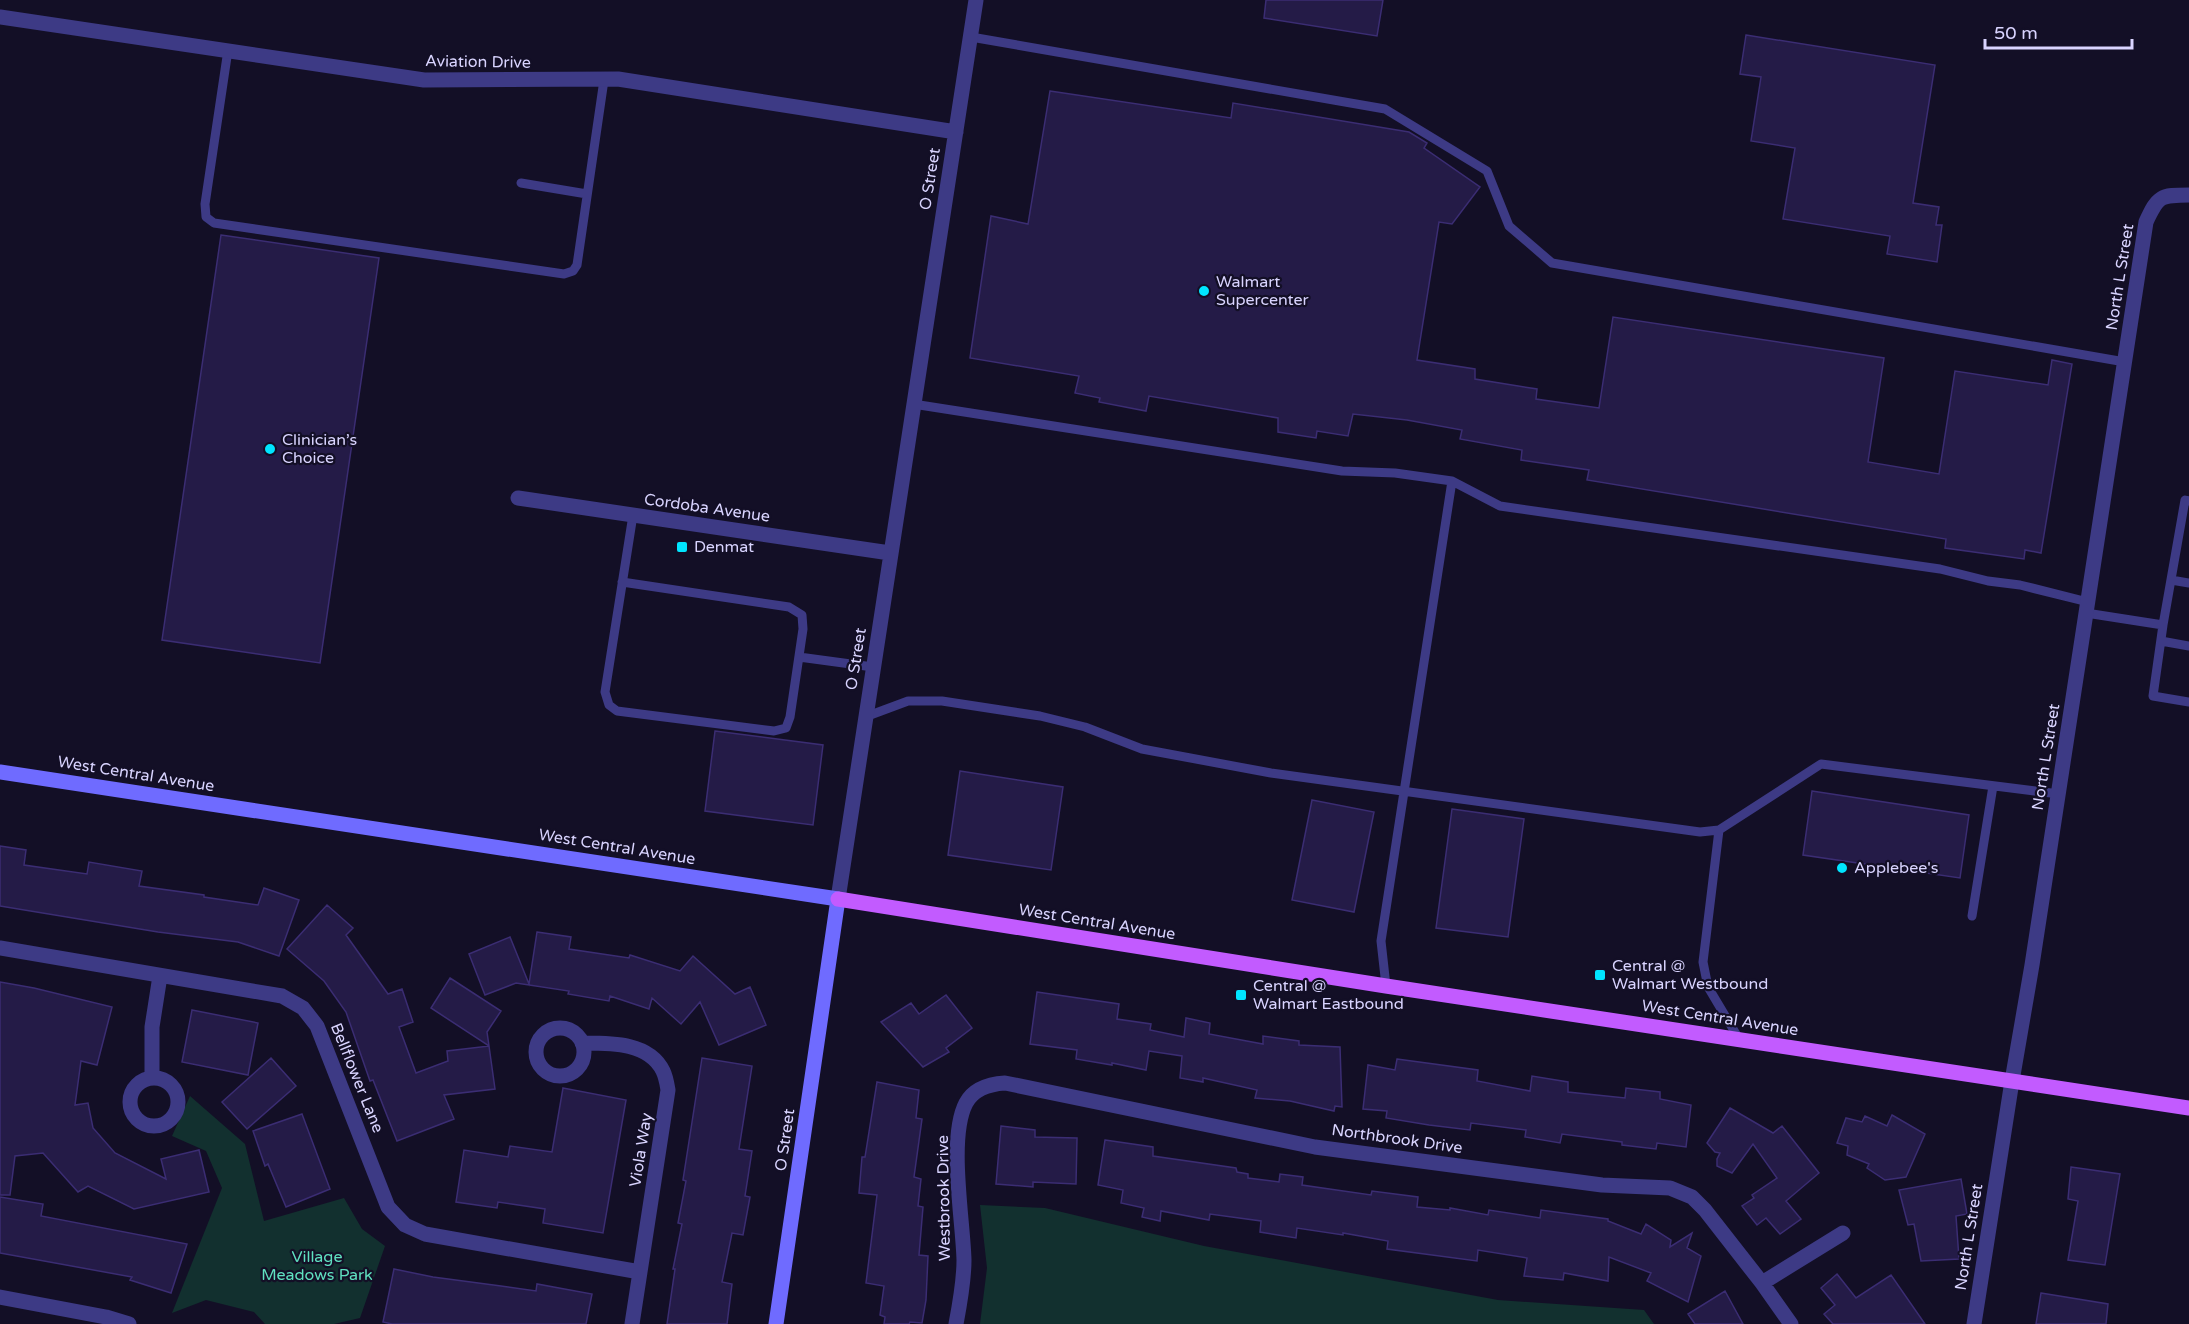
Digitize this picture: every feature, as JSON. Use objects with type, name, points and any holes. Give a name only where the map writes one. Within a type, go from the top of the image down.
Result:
[{"type":"main road","name":"West Central Avenue","points":[[0,772],[2189,1108]]},
{"type":"main road","name":"O Street","points":[[776,1324],[838,899]]},
{"type":"street","name":"O Street","points":[[838,899],[976,0]]},
{"type":"street","name":"Aviation Drive","points":[[0,17],[424,80],[618,79],[956,132]]},
{"type":"street","name":"North L Street","points":[[1974,1324],[2059,794],[2146,222],[2154,205],[2160,199],[2168,195],[2189,195]]},
{"type":"street","name":"Cordoba Avenue","points":[[518,498],[890,553]]},
{"type":"street","name":"Bellflower Lane","points":[[0,948],[282,996],[303,1008],[317,1026],[388,1207],[405,1225],[425,1234],[640,1272]]},
{"type":"street","points":[[152,1078],[152,1027],[160,976]]},
{"type":"street","name":"Viola Way","points":[[582,1043],[635,1047],[652,1056],[663,1071],[668,1090],[632,1324]]},
{"type":"street","name":"Northbrook Drive","points":[[989,1084],[1005,1083],[1315,1146],[1602,1185],[1670,1188],[1692,1197],[1705,1210],[1791,1324]]},
{"type":"street","name":"Westbrook Drive","points":[[956,1324],[964,1260],[958,1191],[959,1140],[967,1101],[989,1084]]},
{"type":"street","points":[[1762,1283],[1843,1233]]},
{"type":"street","points":[[0,1297],[106,1317],[129,1324]]},
{"type":"lane","points":[[970,37],[1384,109],[1486,171],[1509,226],[1552,263],[2125,362]]},
{"type":"lane","points":[[228,50],[205,204],[206,217],[214,223],[564,274],[573,271],[577,265],[604,80]]},
{"type":"lane","points":[[521,183],[587,194]]},
{"type":"lane","points":[[914,404],[1342,471],[1395,473],[1452,482],[1500,506],[1940,568],[1988,581],[2020,585],[2087,607],[2163,625]]},
{"type":"lane","points":[[1386,986],[1381,941],[1452,482]]},
{"type":"lane","points":[[2189,501],[2185,500],[2178,534],[2153,696],[2189,702]]},
{"type":"lane","points":[[622,582],[789,607],[802,615],[803,629],[790,717],[786,728],[774,731],[617,711],[609,705],[605,692],[622,582],[633,515]]},
{"type":"lane","points":[[2178,534],[2189,536]]},
{"type":"lane","points":[[2171,580],[2189,583]]},
{"type":"lane","points":[[2161,641],[2189,646]]},
{"type":"lane","points":[[799,657],[873,667]]},
{"type":"lane","points":[[865,717],[908,701],[942,701],[1040,716],[1085,727],[1151,751],[1271,773],[1700,832],[1719,830],[1821,764],[2059,794]]},
{"type":"lane","points":[[1972,916],[1993,786]]},
{"type":"lane","points":[[1719,830],[1703,962],[1708,987],[1739,1039]]},
{"type":"green space","name":"Village Meadows Park","points":[[190,1096],[245,1144],[264,1221],[344,1198],[362,1229],[385,1246],[360,1318],[334,1324],[265,1324],[254,1312],[206,1300],[172,1313],[222,1188],[206,1151],[172,1136]]},
{"type":"green space","points":[[980,1205],[1045,1208],[1204,1246],[1498,1300],[1644,1310],[1654,1324],[980,1324],[987,1268]]},
{"type":"building","points":[[1266,0],[1383,0],[1377,36],[1264,18]]},
{"type":"building","points":[[1746,35],[1935,65],[1913,203],[1939,207],[1936,225],[1942,225],[1937,262],[1887,254],[1890,236],[1783,219],[1795,148],[1751,141],[1761,77],[1740,74]]},
{"type":"building","name":"Walmart Supercenter","points":[[1050,91],[1231,118],[1233,103],[1409,132],[1427,143],[1424,148],[1480,187],[1452,224],[1439,222],[1417,360],[1475,369],[1475,379],[1537,389],[1536,399],[1599,408],[1613,317],[1884,358],[1868,462],[1939,474],[1955,371],[2048,385],[2052,360],[2072,364],[2041,553],[2025,550],[2024,559],[1945,548],[1946,539],[1587,480],[1589,470],[1521,460],[1522,450],[1460,439],[1462,430],[1407,420],[1353,414],[1348,436],[1317,431],[1316,438],[1278,432],[1278,418],[1149,396],[1146,411],[1099,402],[1100,398],[1075,393],[1079,376],[970,358],[991,216],[1028,224]]},
{"type":"building","name":"Clinician’s Choice","points":[[221,235],[379,258],[320,663],[162,640]]},
{"type":"building","points":[[715,731],[823,745],[813,825],[705,811]]},
{"type":"building","points":[[960,771],[1063,787],[1051,870],[948,855]]},
{"type":"building","points":[[1812,791],[1969,815],[1960,878],[1803,855]]},
{"type":"building","points":[[1312,800],[1374,812],[1354,912],[1292,900]]},
{"type":"building","points":[[1452,809],[1524,819],[1508,937],[1436,928]]},
{"type":"building","points":[[0,846],[26,850],[24,865],[87,874],[89,862],[142,871],[139,886],[258,905],[264,888],[299,900],[279,956],[238,942],[158,932],[0,906]]},
{"type":"building","points":[[327,905],[353,928],[346,935],[388,994],[402,989],[413,1022],[399,1027],[416,1073],[448,1061],[447,1051],[489,1046],[495,1089],[444,1095],[454,1119],[397,1141],[373,1080],[370,1081],[346,1012],[324,981],[287,949]]},
{"type":"building","points":[[537,932],[571,937],[569,949],[629,958],[630,955],[680,971],[693,956],[735,994],[750,987],[766,1025],[719,1045],[700,1002],[681,1024],[652,998],[649,1009],[610,996],[609,1001],[568,994],[569,991],[516,983],[485,995],[469,954],[510,937],[529,984]]},
{"type":"building","points":[[450,978],[501,1011],[487,1032],[489,1046],[431,1008]]},
{"type":"building","points":[[0,982],[112,1007],[97,1065],[81,1061],[75,1105],[88,1103],[93,1128],[115,1153],[166,1179],[161,1159],[199,1150],[209,1192],[134,1209],[88,1186],[78,1192],[43,1153],[15,1156],[10,1195],[0,1195]]},
{"type":"building","points":[[1037,992],[1119,1004],[1117,1019],[1151,1024],[1150,1030],[1184,1037],[1186,1018],[1210,1023],[1209,1034],[1263,1044],[1263,1036],[1299,1041],[1299,1045],[1340,1047],[1342,1107],[1335,1106],[1334,1111],[1290,1101],[1255,1098],[1257,1090],[1203,1078],[1203,1082],[1180,1078],[1182,1056],[1149,1051],[1146,1070],[1076,1059],[1077,1050],[1030,1044]]},
{"type":"building","points":[[946,995],[972,1028],[946,1048],[949,1052],[923,1067],[881,1022],[911,1003],[919,1014]]},
{"type":"building","points":[[192,1010],[258,1023],[248,1075],[182,1062]]},
{"type":"building","points":[[271,1058],[296,1086],[247,1129],[222,1102]]},
{"type":"building","points":[[702,1058],[752,1066],[739,1149],[752,1151],[745,1196],[750,1197],[743,1235],[732,1233],[722,1282],[732,1284],[727,1324],[667,1324],[675,1269],[673,1269],[682,1224],[678,1223],[686,1181],[683,1180]]},
{"type":"building","points":[[1397,1059],[1478,1070],[1477,1081],[1530,1091],[1532,1076],[1568,1082],[1568,1092],[1625,1098],[1626,1088],[1660,1092],[1660,1099],[1691,1105],[1686,1147],[1657,1143],[1656,1149],[1562,1134],[1560,1143],[1525,1137],[1526,1130],[1471,1123],[1470,1130],[1429,1125],[1386,1118],[1387,1111],[1363,1109],[1368,1065],[1395,1070]]},
{"type":"building","points":[[877,1082],[919,1090],[916,1118],[922,1119],[914,1177],[921,1179],[918,1206],[923,1207],[919,1255],[928,1256],[926,1300],[922,1323],[884,1324],[885,1317],[880,1315],[884,1286],[866,1283],[877,1195],[859,1193],[862,1157],[865,1157]]},
{"type":"building","points":[[563,1088],[626,1100],[603,1233],[543,1223],[545,1209],[498,1202],[497,1208],[456,1202],[464,1150],[508,1157],[510,1146],[552,1152]]},
{"type":"building","points":[[1730,1108],[1773,1133],[1782,1126],[1819,1173],[1786,1201],[1801,1219],[1780,1234],[1766,1218],[1757,1225],[1742,1206],[1754,1198],[1752,1195],[1777,1178],[1753,1144],[1732,1173],[1717,1166],[1720,1153],[1715,1152],[1707,1143]]},
{"type":"building","points":[[302,1114],[330,1189],[286,1207],[268,1164],[265,1166],[253,1131]]},
{"type":"building","points":[[1892,1115],[1925,1134],[1906,1177],[1885,1180],[1867,1168],[1869,1164],[1847,1155],[1848,1146],[1837,1143],[1846,1118],[1862,1122],[1865,1116],[1887,1126]]},
{"type":"building","points":[[1001,1126],[1035,1130],[1035,1137],[1077,1138],[1076,1184],[1033,1182],[1033,1187],[996,1184]]},
{"type":"building","points":[[1105,1140],[1153,1147],[1153,1156],[1236,1168],[1237,1172],[1248,1174],[1248,1178],[1279,1182],[1280,1174],[1303,1177],[1302,1185],[1371,1195],[1372,1191],[1418,1197],[1417,1207],[1450,1210],[1450,1208],[1488,1215],[1489,1210],[1540,1218],[1541,1210],[1608,1219],[1608,1221],[1641,1234],[1646,1224],[1671,1240],[1670,1247],[1692,1233],[1687,1248],[1701,1256],[1688,1302],[1647,1281],[1651,1273],[1609,1257],[1608,1281],[1564,1273],[1563,1280],[1524,1276],[1527,1258],[1478,1250],[1477,1261],[1387,1249],[1388,1241],[1343,1233],[1343,1235],[1297,1228],[1296,1238],[1260,1232],[1261,1221],[1210,1214],[1209,1220],[1161,1211],[1160,1221],[1142,1217],[1144,1208],[1121,1203],[1123,1190],[1098,1185]]},
{"type":"building","points":[[2071,1167],[2120,1174],[2105,1265],[2068,1260],[2078,1201],[2068,1199]]},
{"type":"building","points":[[1961,1179],[1967,1214],[1956,1216],[1959,1259],[1921,1261],[1914,1224],[1908,1225],[1899,1190]]},
{"type":"building","points":[[0,1197],[43,1204],[41,1216],[187,1244],[171,1293],[130,1280],[132,1277],[0,1253]]},
{"type":"building","points":[[394,1269],[433,1277],[536,1291],[537,1284],[592,1294],[586,1324],[392,1324],[383,1322]]},
{"type":"building","points":[[1837,1274],[1856,1298],[1891,1275],[1925,1324],[1833,1324],[1824,1314],[1835,1305],[1821,1288]]},
{"type":"building","points":[[1725,1291],[1743,1324],[1695,1324],[1688,1314]]},
{"type":"building","points":[[2041,1293],[2108,1304],[2106,1324],[2036,1324]]},
{"type":"place","name":"Walmart Supercenter","points":[[1204,291]]},
{"type":"place","name":"Clinician’s Choice","points":[[270,449]]},
{"type":"place","name":"Denmat","points":[[682,547]]},
{"type":"place","name":"Applebee's","points":[[1842,868]]},
{"type":"place","name":"Central @ Walmart Westbound","points":[[1600,975]]},
{"type":"place","name":"Central @ Walmart Eastbound","points":[[1241,995]]}]
